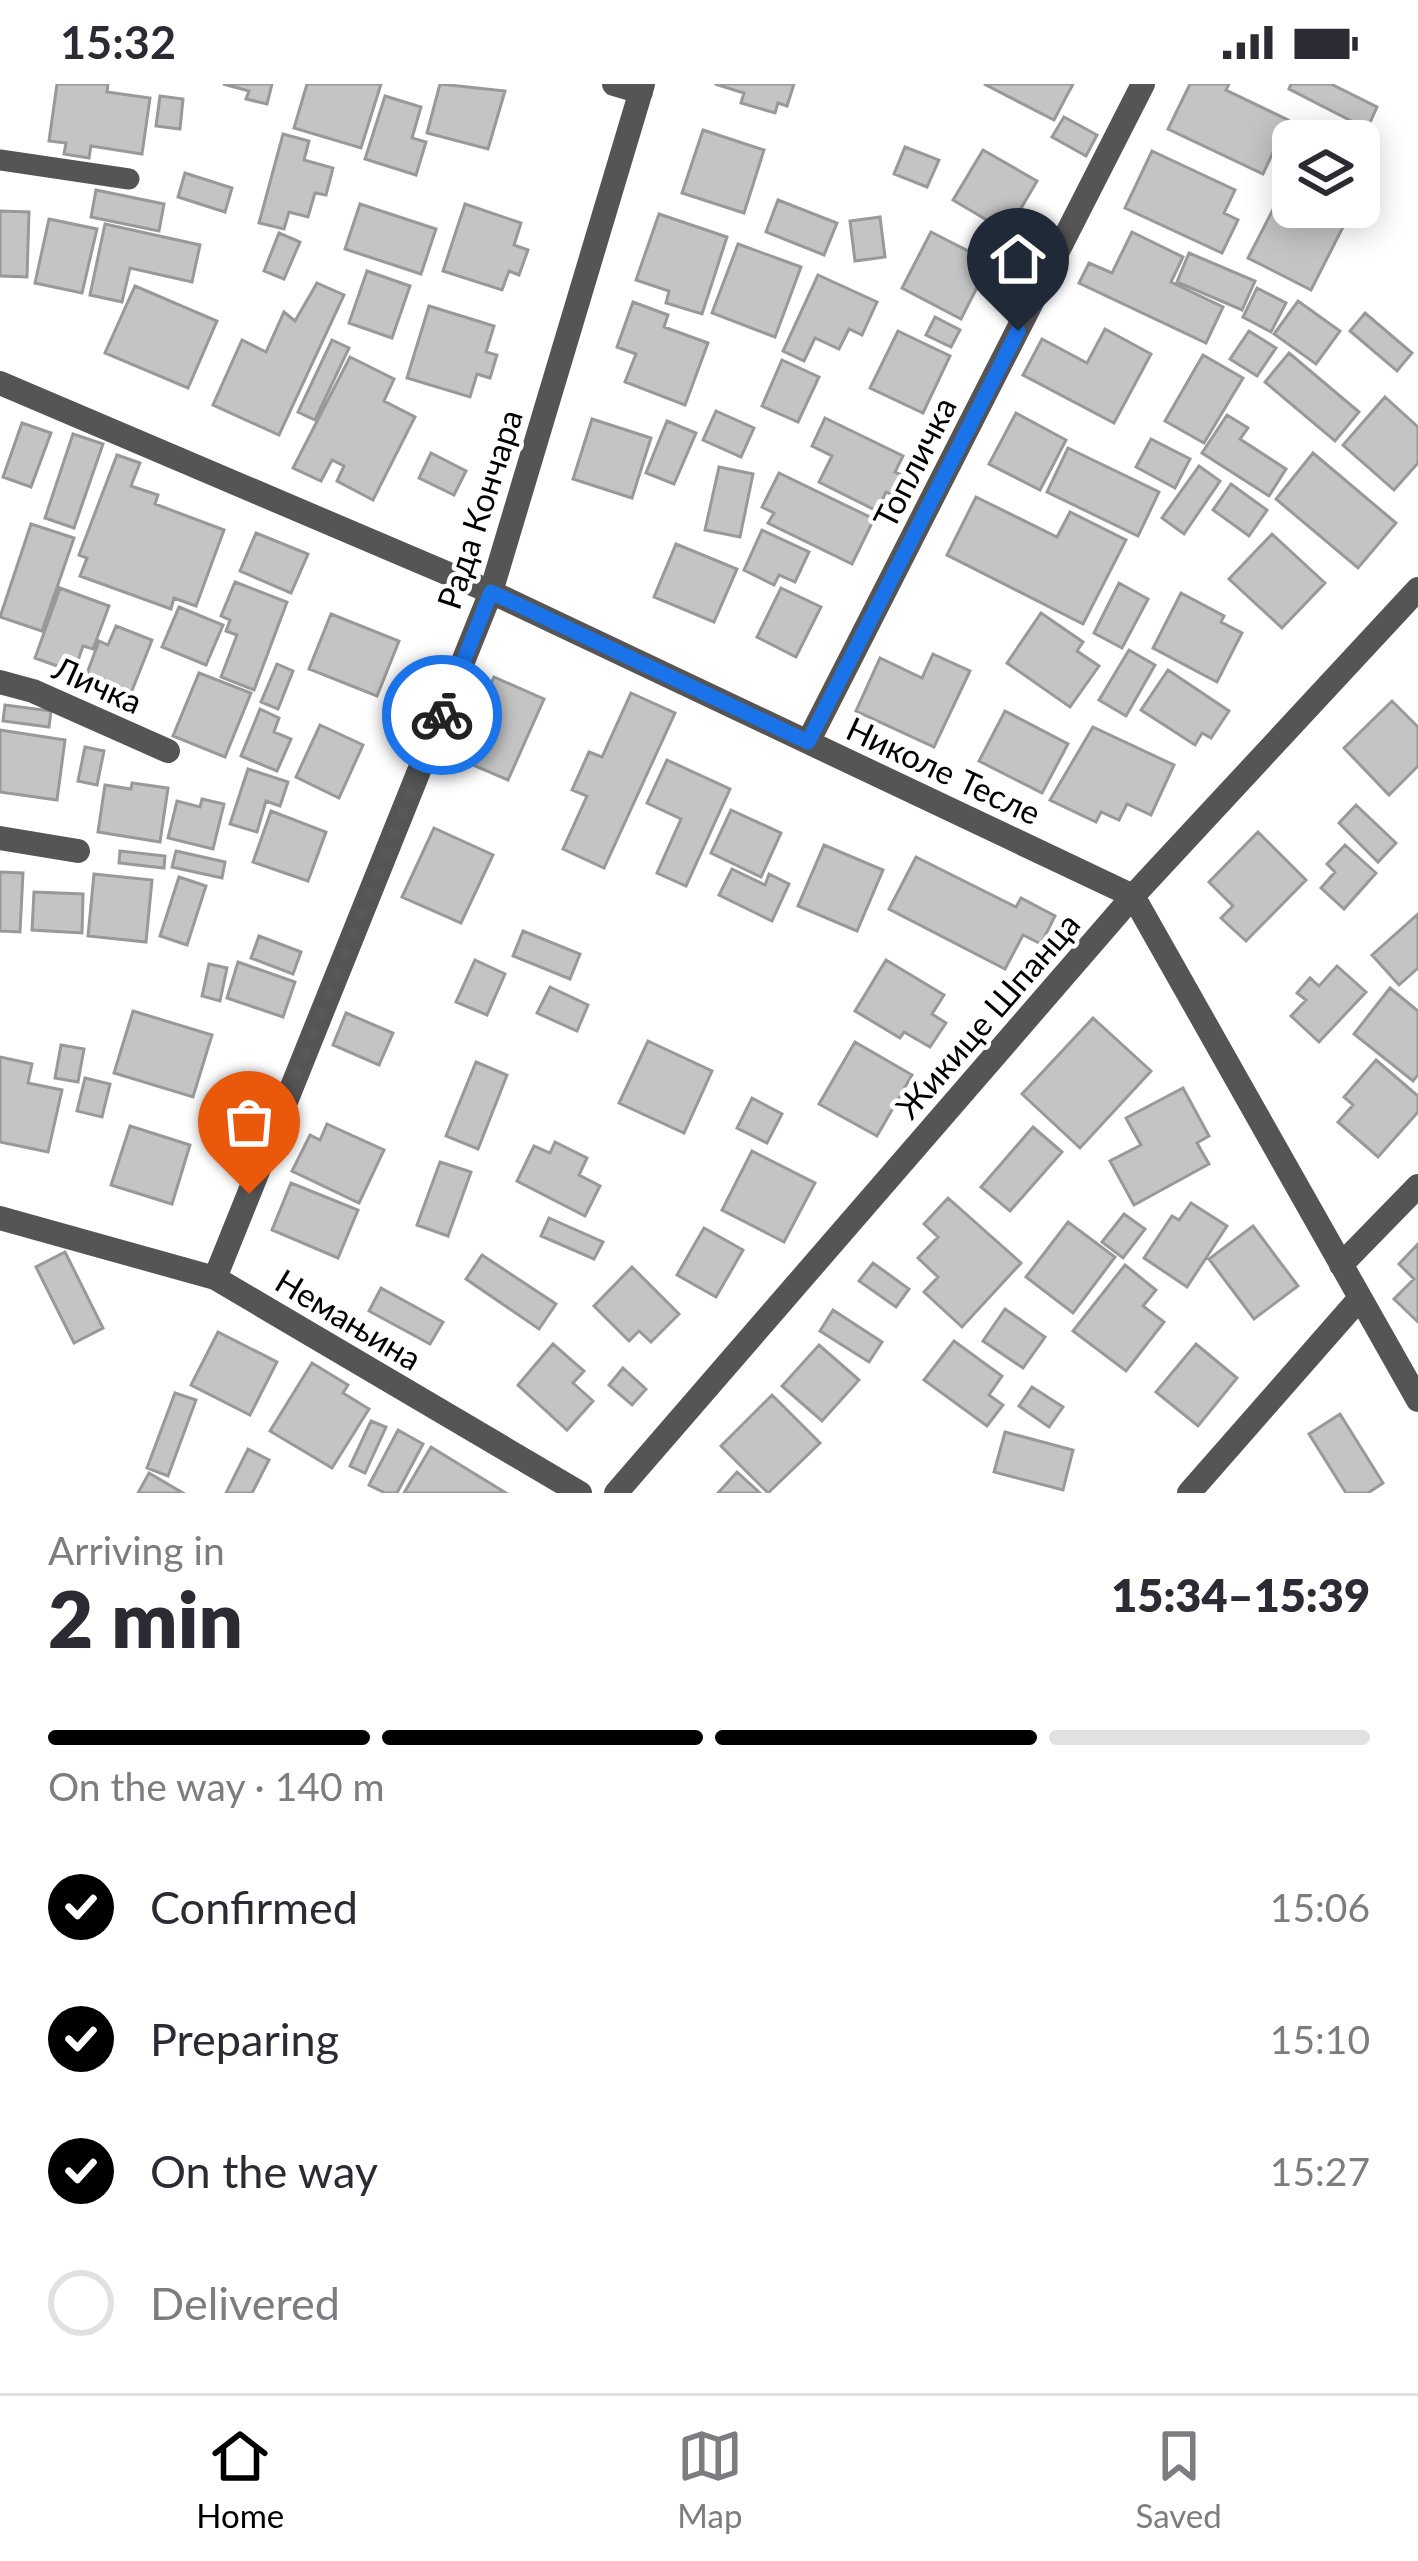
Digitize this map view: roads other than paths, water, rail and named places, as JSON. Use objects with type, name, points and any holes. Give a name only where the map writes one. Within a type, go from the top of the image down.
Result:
[{"type":"street","points":[[614,84],[642,88]]},
{"type":"street","name":"Топличка","points":[[808,742],[1144,84]]},
{"type":"street","name":"Рада Кончара","points":[[215,1278],[491,592],[642,88]]},
{"type":"street","name":"Николе Тесле","points":[[0,383],[491,592],[1133,896]]},
{"type":"street","name":"Жикице Шпанца","points":[[616,1493],[1133,896],[1418,590]]},
{"type":"street","name":"Личка","points":[[0,682],[33,691],[168,751]]},
{"type":"street","points":[[0,838],[78,851]]},
{"type":"street","points":[[1133,896],[1418,1400]]},
{"type":"street","points":[[1341,1265],[1418,1186]]},
{"type":"street","name":"Немањина","points":[[0,1218],[215,1278],[580,1493]]},
{"type":"street","points":[[1189,1493],[1360,1298]]},
{"type":"lane","points":[[0,160],[129,179]]}]
